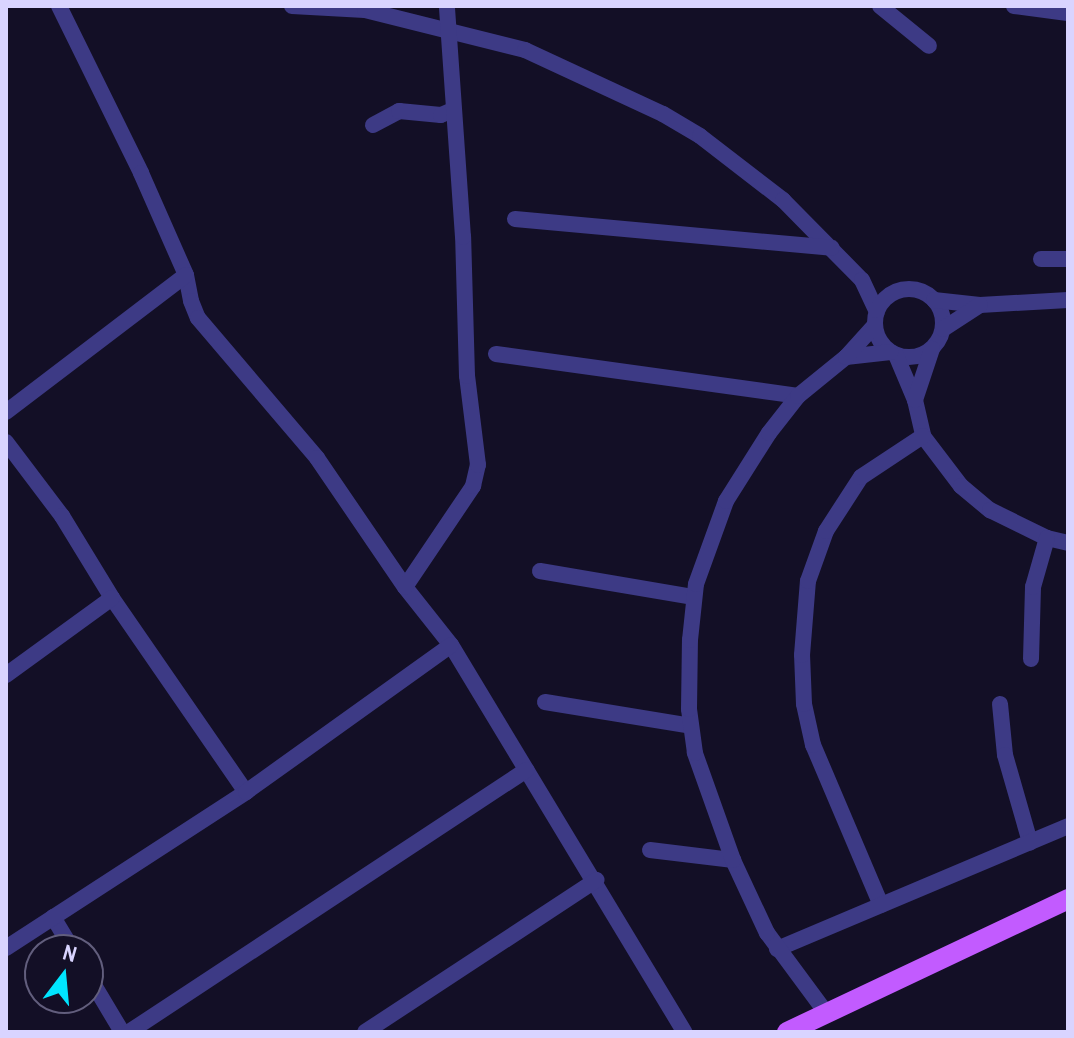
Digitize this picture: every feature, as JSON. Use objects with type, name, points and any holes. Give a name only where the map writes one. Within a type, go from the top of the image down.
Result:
[{"type":"main road","points":[[787,1032],[1068,899]]},
{"type":"street","points":[[59,6],[186,275],[198,318],[317,458],[405,587],[451,645],[596,880],[684,1032]]},
{"type":"street","points":[[292,6],[365,10],[525,50],[663,114],[700,136],[783,200],[862,280],[876,318],[880,340],[894,353],[915,400],[923,436],[961,486],[990,510],[1047,538],[1068,543]]},
{"type":"street","points":[[405,587],[473,486],[478,465],[467,376],[463,237],[447,6]]},
{"type":"street","points":[[880,6],[929,46]]},
{"type":"street","points":[[1014,6],[1068,13]]},
{"type":"street","points":[[373,125],[399,111],[441,115],[453,110]]},
{"type":"street","points":[[515,219],[832,248]]},
{"type":"street","points":[[1041,259],[1068,259]]},
{"type":"street","points":[[6,412],[186,275]]},
{"type":"street","points":[[862,280],[896,292],[920,291],[934,300],[980,305],[1068,300]]},
{"type":"street","points":[[827,1014],[777,949],[733,860],[695,753],[691,726],[690,640],[694,597],[726,501],[769,433],[798,396],[846,357],[896,292]]},
{"type":"street","points":[[934,300],[942,314],[943,329]]},
{"type":"street","points":[[915,400],[932,349],[943,329],[980,305]]},
{"type":"street","points":[[846,357],[894,353],[911,357],[932,349]]},
{"type":"street","points":[[496,354],[798,396]]},
{"type":"street","points":[[881,905],[813,745],[804,704],[802,655],[808,581],[826,531],[861,477],[923,436]]},
{"type":"street","points":[[6,442],[62,516],[112,598],[246,792]]},
{"type":"street","points":[[1031,659],[1033,587],[1047,538]]},
{"type":"street","points":[[540,571],[694,597]]},
{"type":"street","points":[[6,675],[112,598]]},
{"type":"street","points":[[6,948],[246,792],[451,645]]},
{"type":"street","points":[[545,702],[691,726]]},
{"type":"street","points":[[1000,704],[1005,755],[1030,842]]},
{"type":"street","points":[[129,1032],[526,770]]},
{"type":"street","points":[[777,949],[1068,826]]},
{"type":"street","points":[[650,850],[733,860]]},
{"type":"street","points":[[365,1032],[596,880]]},
{"type":"street","points":[[53,917],[63,934]]},
{"type":"street","points":[[104,1002],[122,1032]]}]
